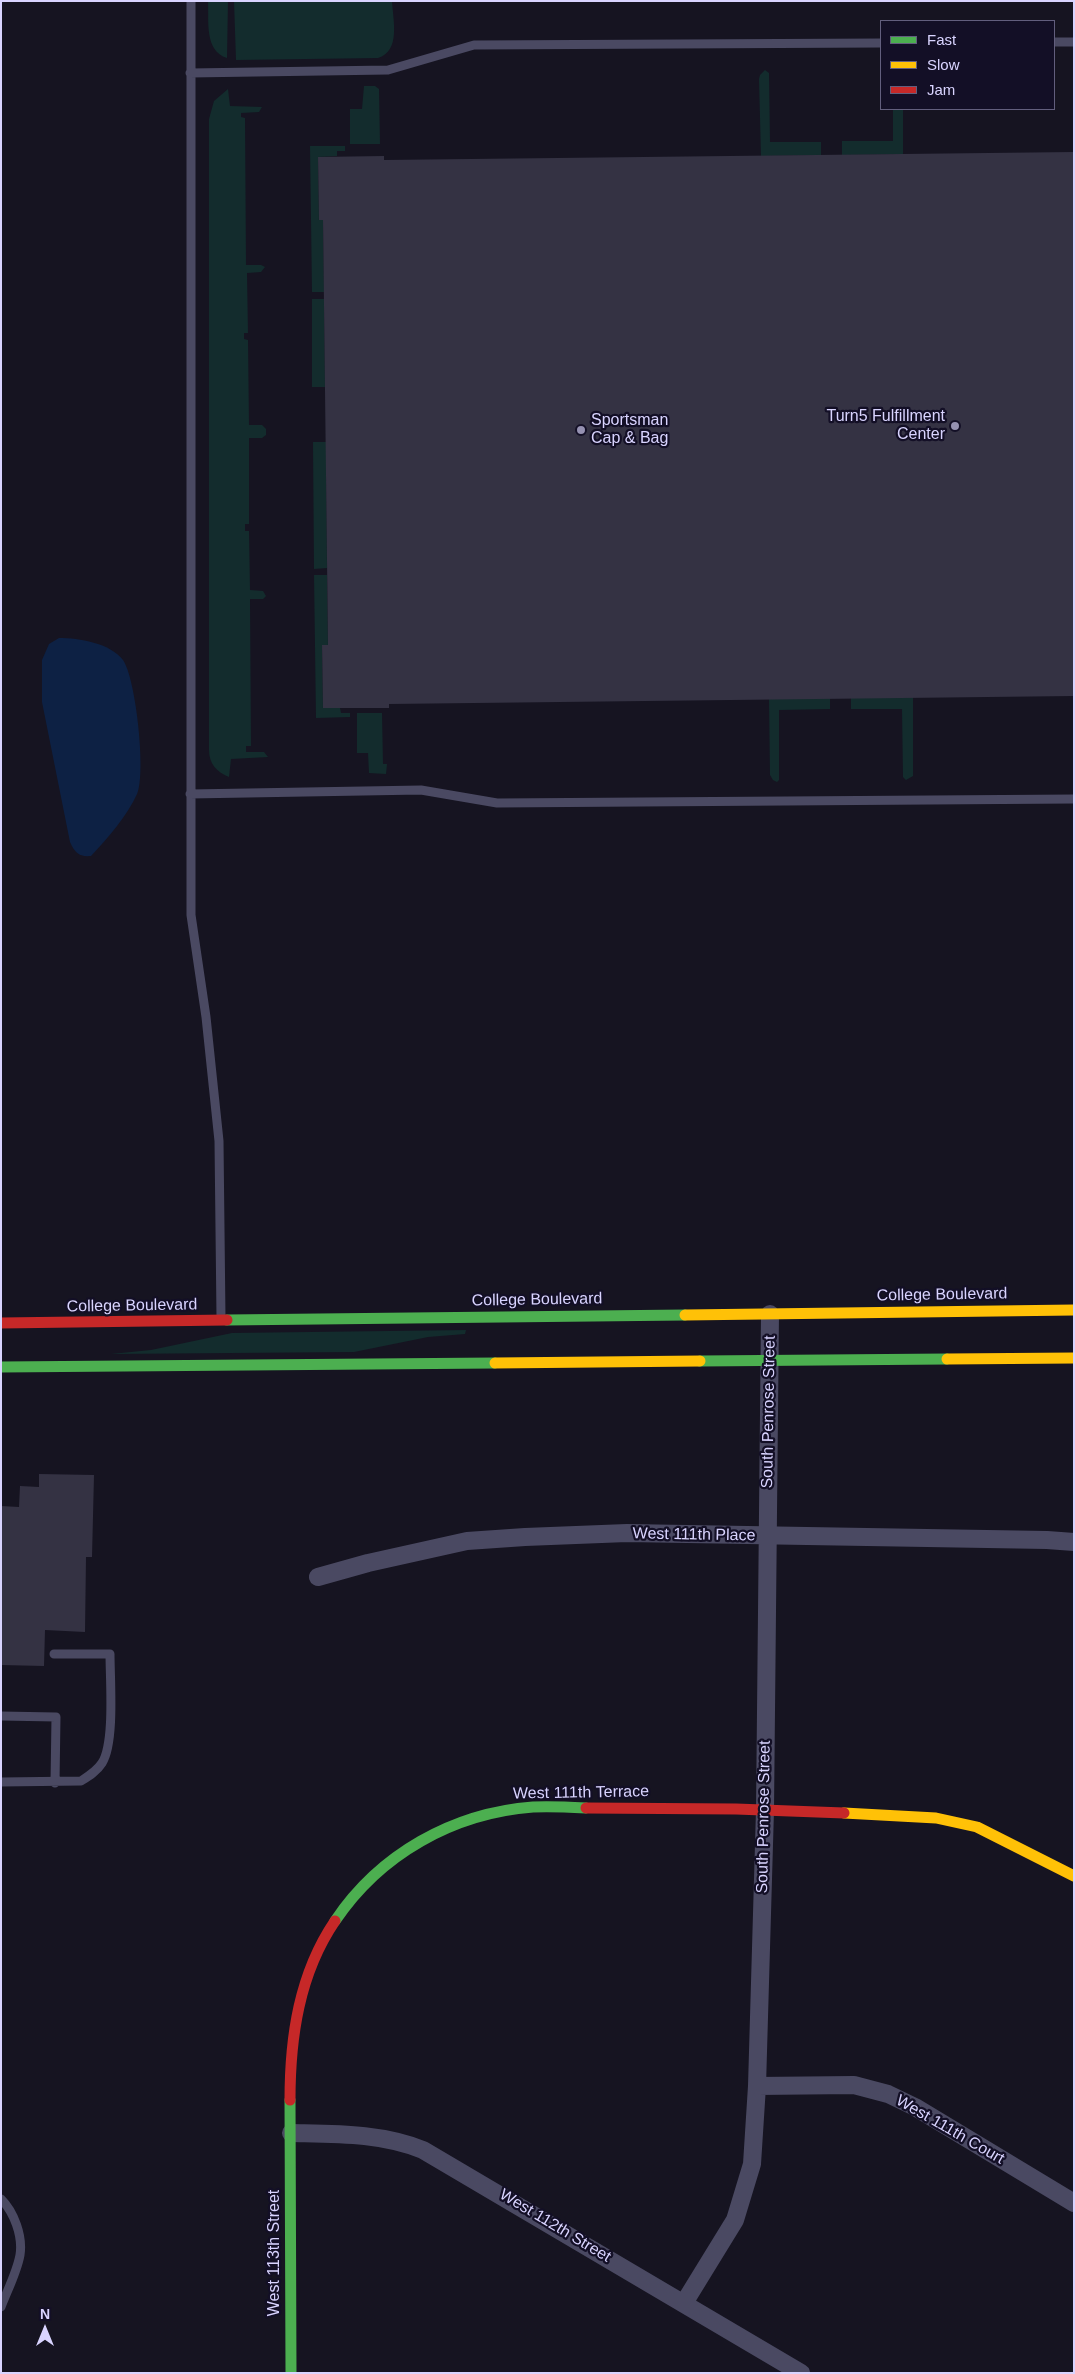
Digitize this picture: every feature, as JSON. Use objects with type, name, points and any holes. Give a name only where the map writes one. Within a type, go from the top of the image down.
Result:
[{"type":"main road","name":"College Boulevard","points":[[1,1324],[1074,1310]]},
{"type":"main road","points":[[1,1367],[1074,1358]]},
{"type":"main road","name":"West 111th Terrace","points":[[291,2133],[293,2045],[298,2010],[309,1971],[320,1944],[344,1906],[368,1880],[406,1847],[446,1827],[472,1818],[511,1808],[533,1807],[765,1810],[900,1815],[976,1827],[1074,1876]]},
{"type":"main road","name":"West 113th Street","points":[[291,2133],[291,2373]]},
{"type":"street","name":"South Penrose Street","points":[[684,2303],[735,2220],[752,2164],[757,2086],[765,1810],[770,1314]]},
{"type":"street","name":"West 111th Place","points":[[318,1577],[368,1563],[467,1541],[627,1533],[1074,1542]]},
{"type":"street","name":"West 111th Court","points":[[757,2086],[854,2085],[888,2094],[915,2107],[1074,2202]]},
{"type":"street","name":"West 112th Street","points":[[291,2133],[378,2137],[404,2142],[423,2150],[801,2373]]},
{"type":"lane","points":[[191,1],[191,915],[206,1017],[219,1141],[221,1321]]},
{"type":"lane","points":[[1055,42],[1074,42]]},
{"type":"lane","points":[[190,73],[388,70],[474,45],[880,43]]},
{"type":"lane","points":[[190,794],[421,790],[497,804],[1074,799]]},
{"type":"lane","points":[[1,1782],[81,1781],[92,1774],[103,1762],[110,1740],[110,1654],[54,1654]]},
{"type":"lane","points":[[1,1716],[56,1717],[55,1782]]},
{"type":"lane","points":[[1,2199],[6,2204],[18,2230],[20,2254],[1,2307]]},
{"type":"green space","points":[[208,1],[228,1],[227,58],[214,49],[211,42],[208,26]]},
{"type":"green space","points":[[234,1],[392,1],[393,42],[390,49],[378,58],[236,60]]},
{"type":"green space","points":[[765,70],[769,73],[770,142],[821,142],[821,155],[761,156],[759,79]]},
{"type":"green space","points":[[364,86],[375,86],[379,89],[380,144],[350,144],[350,109],[362,109]]},
{"type":"green space","points":[[228,89],[230,106],[262,107],[259,112],[241,113],[241,117],[245,118],[246,265],[261,265],[265,267],[261,272],[247,273],[248,333],[244,333],[244,339],[248,340],[249,425],[262,425],[266,429],[266,435],[262,438],[249,438],[249,524],[245,524],[245,531],[249,531],[250,590],[263,591],[266,596],[263,599],[250,599],[251,746],[246,746],[246,752],[264,752],[268,757],[231,759],[229,777],[214,767],[209,755],[209,119],[214,101]]},
{"type":"green space","points":[[893,110],[903,110],[903,154],[842,155],[842,141],[893,141]]},
{"type":"green space","points":[[310,146],[345,146],[345,151],[337,151],[337,156],[318,157],[319,220],[323,220],[324,292],[312,292]]},
{"type":"green space","points":[[312,299],[324,299],[325,387],[312,387]]},
{"type":"green space","points":[[313,442],[326,442],[327,568],[314,569]]},
{"type":"green space","points":[[314,575],[327,575],[328,645],[322,645],[323,708],[340,708],[341,713],[350,713],[350,717],[316,718]]},
{"type":"green space","points":[[913,697],[913,776],[906,780],[903,777],[902,709],[851,709],[851,698]]},
{"type":"green space","points":[[830,698],[830,709],[779,710],[779,780],[777,782],[773,780],[770,775],[769,699]]},
{"type":"green space","points":[[357,713],[382,713],[383,764],[387,764],[386,774],[369,773],[368,753],[357,753]]},
{"type":"green space","points":[[466,1330],[465,1334],[428,1337],[354,1352],[111,1354],[151,1350],[232,1333]]},
{"type":"water","points":[[59,638],[94,643],[117,654],[123,660],[128,670],[136,705],[140,747],[140,783],[137,794],[123,819],[91,856],[78,854],[70,842],[42,702],[42,660],[49,644]]},
{"type":"building","name":"Sportsman Cap & Bag","points":[[1074,152],[1074,696],[389,704],[389,708],[323,708],[322,645],[328,645],[323,220],[319,220],[318,157],[384,156],[384,160]]},
{"type":"building","points":[[39,1474],[94,1475],[92,1557],[86,1557],[85,1632],[45,1630],[44,1666],[1,1665],[1,1506],[19,1507],[20,1486],[39,1487]]},
{"type":"traffic: fast","points":[[227,1320],[685,1315]]},
{"type":"traffic: fast","points":[[700,1361],[947,1359]]},
{"type":"traffic: fast","points":[[1,1367],[495,1363]]},
{"type":"traffic: fast","points":[[335,1921],[353,1897],[396,1857],[421,1841],[447,1828],[503,1811],[533,1807],[586,1808]]},
{"type":"traffic: fast","points":[[290,2100],[291,2373]]},
{"type":"traffic: slow","points":[[685,1315],[1074,1310]]},
{"type":"traffic: slow","points":[[947,1359],[1074,1358]]},
{"type":"traffic: slow","points":[[495,1363],[700,1361]]},
{"type":"traffic: slow","points":[[844,1813],[936,1818],[977,1827],[1074,1876]]},
{"type":"traffic: jam","points":[[1,1323],[227,1320]]},
{"type":"traffic: jam","points":[[586,1808],[736,1809],[844,1813]]},
{"type":"traffic: jam","points":[[290,2100],[292,2053],[299,2007],[313,1962],[335,1921]]},
{"type":"place","name":"Turn5 Fulfillment Center","points":[[955,426]]},
{"type":"place","name":"Sportsman Cap & Bag","points":[[581,430]]}]
